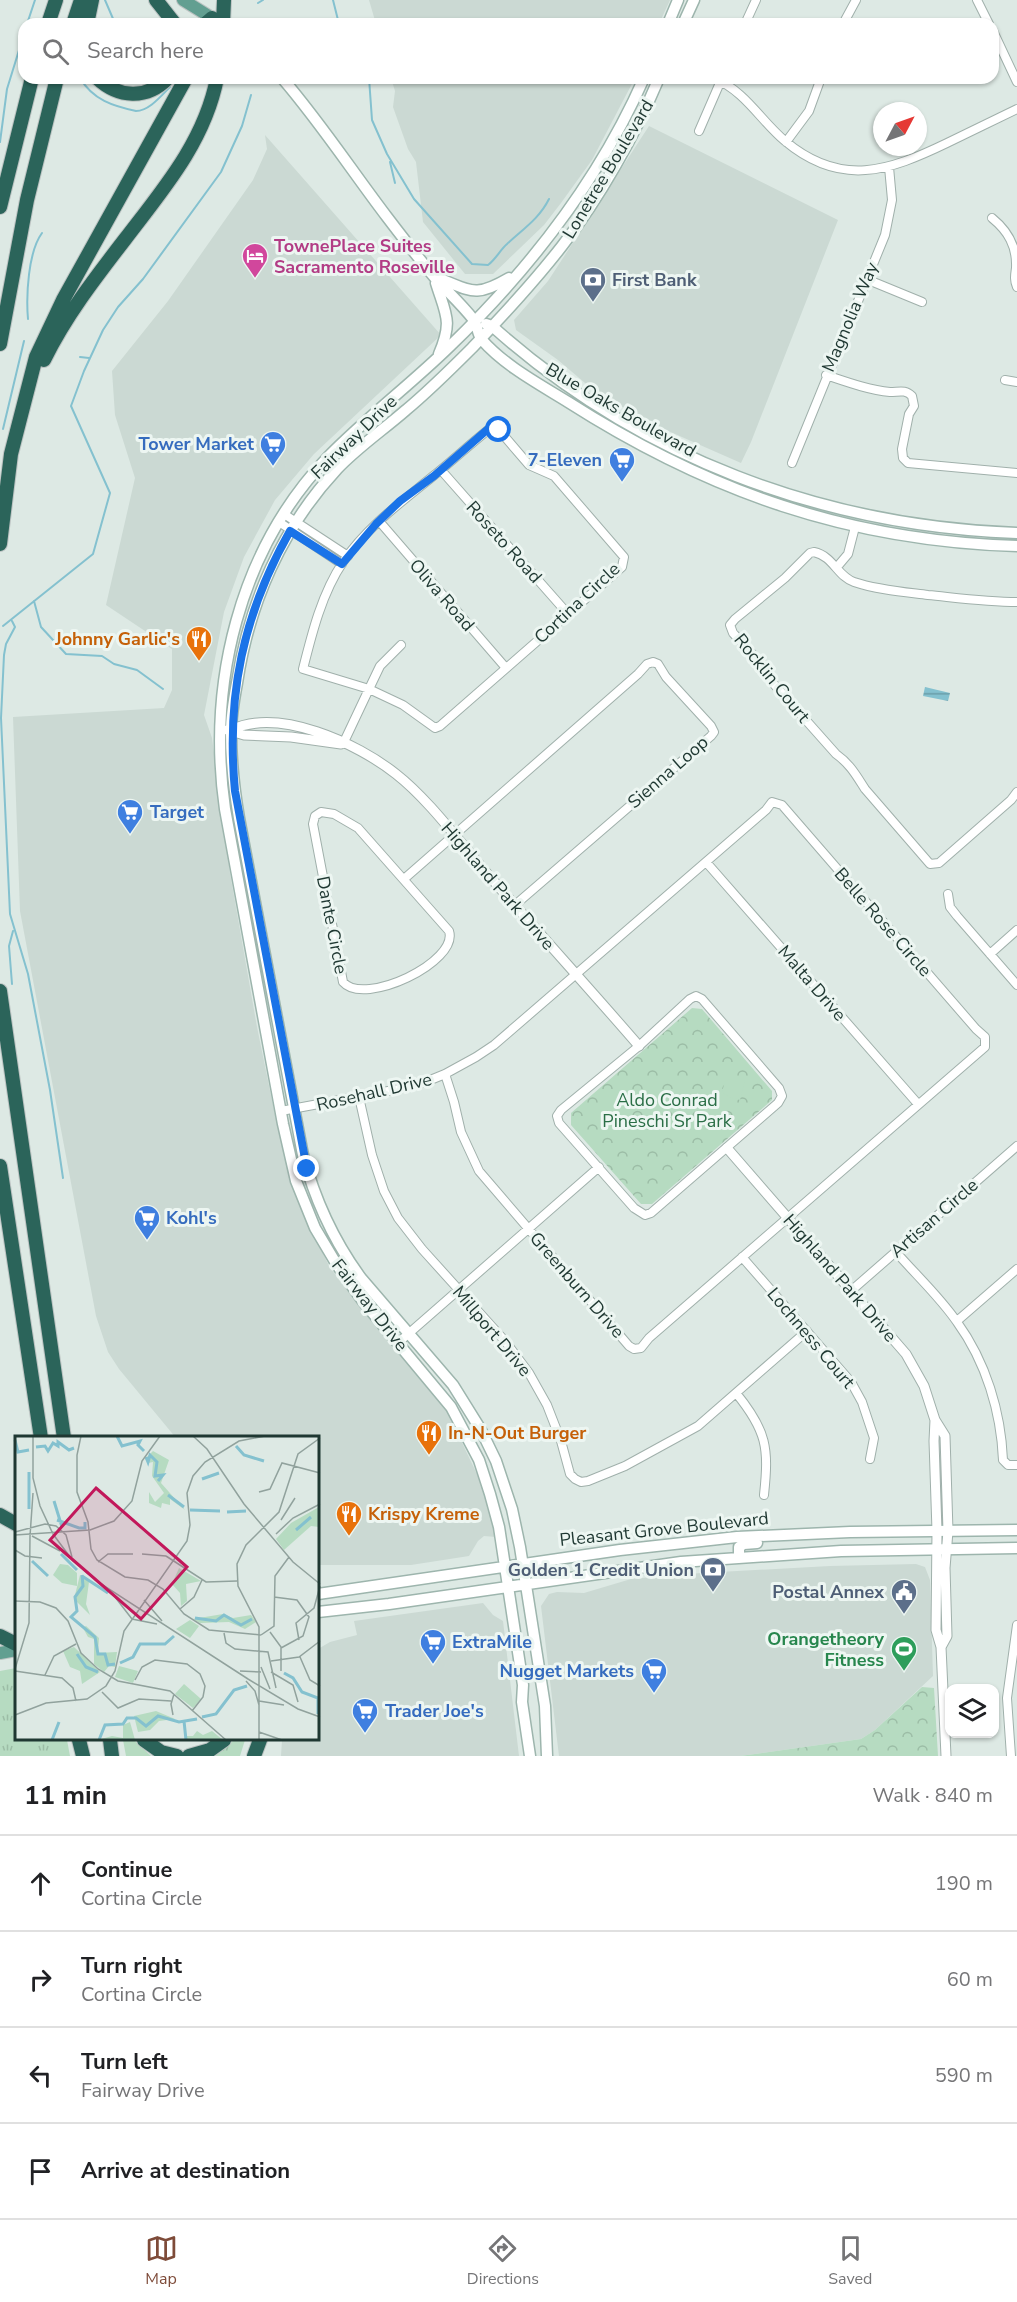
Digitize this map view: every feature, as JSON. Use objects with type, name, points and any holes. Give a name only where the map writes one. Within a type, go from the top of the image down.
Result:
[{"type":"highway","points":[[50,18],[56,0]]},
{"type":"highway","points":[[75,18],[81,0]]},
{"type":"highway","points":[[88,18],[92,0]]},
{"type":"highway","points":[[156,0],[170,18]]},
{"type":"highway","points":[[216,18],[224,0]]},
{"type":"highway","points":[[0,207],[30,84]]},
{"type":"highway","points":[[0,344],[13,263],[56,84]]},
{"type":"highway","points":[[104,84],[110,89],[124,94],[138,95],[151,91],[160,84]]},
{"type":"highway","points":[[0,544],[11,454],[36,357],[58,309],[183,84]]},
{"type":"highway","points":[[27,395],[45,357],[74,308],[179,168],[202,126],[215,84]]},
{"type":"highway","points":[[0,991],[64,1436]]},
{"type":"highway","points":[[0,1166],[41,1436]]},
{"type":"highway","points":[[0,1515],[15,1523]]},
{"type":"highway","points":[[0,1636],[15,1644]]},
{"type":"highway","points":[[79,1741],[83,1756]]},
{"type":"highway","points":[[86,1741],[88,1756]]},
{"type":"highway","points":[[110,1741],[112,1756]]},
{"type":"highway","points":[[145,1741],[161,1752],[177,1756]]},
{"type":"highway","points":[[189,1756],[210,1750],[223,1741]]},
{"type":"highway","points":[[254,1756],[260,1741]]},
{"type":"main road","points":[[183,0],[208,18]]},
{"type":"main road","points":[[670,18],[678,0]]},
{"type":"main road","points":[[686,18],[694,0]]},
{"type":"main road","points":[[287,84],[304,103],[434,277],[474,321],[480,338]]},
{"type":"main road","name":"Lonetree Boulevard","points":[[474,321],[519,272],[575,202],[616,136],[641,84]]},
{"type":"main road","name":"Lonetree Boulevard","points":[[480,338],[531,284],[571,234],[631,136],[656,84]]},
{"type":"main road","points":[[434,277],[478,292],[490,289],[519,272]]},
{"type":"main road","points":[[434,277],[448,326],[437,358]]},
{"type":"main road","name":"Blue Oaks Boulevard","points":[[474,321],[492,326],[551,373],[597,405],[658,441],[728,474],[779,493],[859,514],[956,530],[1017,533]]},
{"type":"main road","name":"Fairway Drive","points":[[474,321],[437,358],[328,457],[281,518],[252,575],[226,662],[225,730],[294,1110],[307,1169],[329,1227],[361,1278],[453,1385],[489,1445],[503,1478],[512,1509],[545,1706],[547,1756]]},
{"type":"main road","name":"Blue Oaks Boulevard","points":[[480,338],[526,375],[619,434],[664,458],[749,496],[855,527],[946,542],[1017,546]]},
{"type":"main road","name":"Fairway Drive","points":[[480,338],[408,408],[346,460],[319,490],[293,526],[271,567],[253,609],[225,730],[220,767],[237,876],[293,1170],[315,1228],[349,1283],[445,1399],[464,1428],[478,1460],[499,1527],[523,1684],[522,1702],[530,1756]]},
{"type":"main road","points":[[237,876],[245,885],[258,951],[270,979]]},
{"type":"main road","name":"Pleasant Grove Boulevard","points":[[320,1594],[620,1550],[726,1538],[802,1534],[1017,1530]]},
{"type":"main road","points":[[739,1557],[739,1547],[744,1544],[798,1540],[802,1534]]},
{"type":"main road","name":"Pleasant Grove Boulevard","points":[[320,1612],[681,1562],[841,1551],[1017,1548]]},
{"type":"main road","points":[[0,1653],[15,1650]]},
{"type":"street","points":[[748,18],[756,0]]},
{"type":"street","points":[[846,18],[856,0]]},
{"type":"street","points":[[977,0],[986,18]]},
{"type":"street","points":[[999,44],[1017,82]]},
{"type":"street","points":[[699,131],[717,84]]},
{"type":"street","points":[[726,84],[746,99],[786,142],[811,158],[836,167],[860,170],[890,167],[915,158],[1017,109]]},
{"type":"street","points":[[786,142],[809,111],[819,84]]},
{"type":"street","name":"Magnolia Way","points":[[792,463],[885,235],[891,213],[890,167]]},
{"type":"street","points":[[992,218],[1003,227],[1012,242],[1017,287]]},
{"type":"street","points":[[866,279],[922,302]]},
{"type":"street","points":[[826,375],[861,386],[892,392],[906,391],[912,396],[914,406],[909,414],[902,449],[903,458],[908,463],[1017,473]]},
{"type":"street","points":[[1005,380],[1017,382]]},
{"type":"street","name":"Cortina Circle","points":[[488,429],[499,430],[529,465],[554,476],[624,557],[622,567],[435,728],[403,705],[369,689],[303,669],[313,631],[328,591],[342,564],[378,522],[400,501],[441,470],[488,429]]},
{"type":"street","name":"Roseto Road","points":[[441,470],[568,614]]},
{"type":"street","points":[[281,518],[342,564]]},
{"type":"street","name":"Oliva Road","points":[[378,522],[506,668]]},
{"type":"street","points":[[293,526],[348,556]]},
{"type":"street","points":[[837,567],[848,554],[855,527]]},
{"type":"street","name":"Rocklin Court","points":[[1017,602],[981,601],[887,589],[852,582],[825,555],[810,553],[730,625],[733,633],[755,657],[772,682],[836,754],[846,761],[861,778],[865,789],[930,864],[939,863],[1011,800],[1017,792]]},
{"type":"street","points":[[343,744],[380,666],[401,645]]},
{"type":"street","name":"Sienna Loop","points":[[453,834],[647,664],[653,662],[658,664],[666,677],[714,732],[515,905]]},
{"type":"street","name":"Highland Park Drive","points":[[225,730],[244,724],[293,726],[324,733],[397,775],[453,834],[639,1046]]},
{"type":"street","name":"Belle Rose Circle","points":[[576,975],[766,810],[769,804],[780,803],[976,1029],[986,1037],[985,1047],[787,1218]]},
{"type":"street","name":"Dante Circle","points":[[327,812],[353,824],[404,879],[448,929],[449,944],[429,963],[408,978],[371,988],[358,990],[350,988],[341,978],[313,824],[315,816],[327,812]]},
{"type":"street","points":[[404,879],[453,834]]},
{"type":"street","name":"Malta Drive","points":[[706,862],[918,1104]]},
{"type":"street","points":[[948,894],[950,907],[1017,985]]},
{"type":"street","points":[[990,954],[1017,930]]},
{"type":"street","name":"Rosehall Drive","points":[[281,1111],[407,1087],[445,1074],[494,1045],[576,975]]},
{"type":"street","points":[[696,996],[702,999],[779,1088],[782,1096],[778,1103],[728,1148],[648,1215],[639,1213],[559,1123],[557,1116],[561,1110],[639,1046],[696,996]]},
{"type":"street","name":"Greenburn Drive","points":[[445,1074],[461,1132],[472,1160],[486,1181],[634,1349],[641,1348],[649,1338],[787,1218]]},
{"type":"street","name":"Millport Drive","points":[[359,1097],[372,1155],[384,1191],[393,1209],[408,1233],[505,1341],[529,1373],[547,1405],[561,1441],[570,1474],[580,1482],[625,1466],[671,1443],[698,1426],[807,1331]]},
{"type":"street","name":"Artisan Circle","points":[[852,1290],[1017,1146]]},
{"type":"street","name":"Highland Park Drive","points":[[728,1148],[906,1354],[924,1386],[935,1420],[945,1436],[936,1630],[941,1647],[946,1756]]},
{"type":"street","points":[[399,1342],[599,1167]]},
{"type":"street","points":[[896,1252],[957,1321],[974,1350],[987,1378],[1002,1435],[1003,1460],[1008,1465],[1017,1465]]},
{"type":"street","name":"Lochness Court","points":[[742,1257],[850,1382],[862,1402],[874,1438],[870,1459]]},
{"type":"street","points":[[957,1321],[1017,1269]]},
{"type":"street","points":[[736,1393],[761,1428],[765,1442],[764,1496]]},
{"type":"street","points":[[1011,1756],[1013,1723],[1008,1684],[1017,1625]]},
{"type":"shaded area","points":[[369,0],[670,0],[662,18],[374,18]]},
{"type":"shaded area","points":[[393,84],[632,84],[592,160],[561,203],[544,225],[493,274],[465,274],[423,222],[416,162],[408,149],[393,107],[395,91]]},
{"type":"shaded area","points":[[649,126],[838,220],[741,463],[666,430],[598,394],[558,360],[516,330],[514,320],[548,281]]},
{"type":"shaded area","points":[[265,135],[441,335],[314,454],[275,500],[244,557],[224,612],[204,715],[212,738],[230,873],[257,1027],[275,1115],[295,1195],[330,1268],[445,1407],[485,1491],[496,1537],[484,1536],[469,1556],[411,1565],[320,1565],[320,1436],[174,1436],[119,1369],[108,1352],[96,1316],[20,911],[13,717],[164,708],[172,690],[172,649],[106,605],[135,478],[115,415],[112,371],[168,301],[253,180],[267,149]]},
{"type":"shaded area","points":[[916,1564],[925,1567],[930,1580],[933,1676],[875,1730],[861,1739],[740,1756],[559,1756],[541,1606],[549,1594],[584,1593],[631,1579],[701,1573]]},
{"type":"shaded area","points":[[483,1603],[493,1615],[503,1621],[519,1756],[281,1756],[282,1741],[320,1741],[320,1648],[330,1642],[357,1635],[354,1621]]},
{"type":"green space","name":"Aldo Conrad Pineschi Sr Park","points":[[692,1008],[702,1009],[772,1091],[772,1100],[652,1204],[641,1204],[571,1125],[571,1113]]},
{"type":"green space","points":[[745,1080],[740,1100],[722,1092],[725,1081]]},
{"type":"green space","points":[[15,1668],[15,1741],[67,1741],[70,1756],[0,1756],[0,1671]]},
{"type":"green space","points":[[922,1687],[934,1688],[938,1756],[740,1756],[861,1739],[875,1730]]},
{"type":"green space","points":[[123,1741],[135,1741],[151,1756],[126,1756]]},
{"type":"green space","points":[[233,1741],[245,1741],[240,1756],[215,1756]]},
{"type":"water","points":[[925,687],[950,693],[948,701],[923,696]]},
{"type":"waterway","points":[[29,18],[35,0]]},
{"type":"waterway","points":[[105,0],[113,18]]},
{"type":"waterway","points":[[258,3],[263,0]]},
{"type":"waterway","points":[[333,0],[338,18]]},
{"type":"waterway","points":[[0,142],[7,89],[18,53]]},
{"type":"waterway","points":[[84,84],[104,101],[136,111],[150,106],[170,87]]},
{"type":"waterway","points":[[369,84],[372,120],[387,154],[414,199],[472,264],[488,265],[491,263],[505,246],[536,218],[549,199]]},
{"type":"waterway","points":[[3,626],[93,554],[110,493],[71,406],[103,330],[221,172],[242,126],[251,95]]},
{"type":"waterway","points":[[390,162],[395,183]]},
{"type":"waterway","points":[[28,319],[27,299],[31,262],[37,241],[42,233]]},
{"type":"waterway","points":[[3,429],[24,341]]},
{"type":"waterway","points":[[80,357],[89,358]]},
{"type":"waterway","points":[[34,601],[41,627],[66,654],[102,656],[114,664],[137,670],[163,689]]},
{"type":"waterway","points":[[12,621],[15,627],[6,644],[4,655],[1,718],[10,914],[28,974],[50,1090],[63,1178]]},
{"type":"waterway","points":[[12,984],[9,946],[13,931]]},
{"type":"place","name":"TownePlace Suites Sacramento Roseville","points":[[255,279]]},
{"type":"place","name":"First Bank","points":[[593,303]]},
{"type":"place","name":"Tower Market","points":[[273,467]]},
{"type":"place","name":"7-Eleven","points":[[622,483]]},
{"type":"place","name":"Johnny Garlic's","points":[[199,662]]},
{"type":"place","name":"Target","points":[[130,835]]},
{"type":"place","name":"Kohl's","points":[[147,1241]]},
{"type":"place","name":"In-N-Out Burger","points":[[429,1456]]},
{"type":"place","name":"Krispy Kreme","points":[[349,1537]]},
{"type":"place","name":"Golden 1 Credit Union","points":[[713,1593]]},
{"type":"place","name":"Postal Annex","points":[[904,1615]]},
{"type":"place","name":"ExtraMile","points":[[433,1665]]},
{"type":"place","name":"Orangetheory Fitness","points":[[904,1672]]},
{"type":"place","name":"Nugget Markets","points":[[654,1694]]},
{"type":"place","name":"Trader Joe's","points":[[365,1734]]},
{"type":"route","points":[[307,1169],[239,818],[233,776],[231,730],[233,708],[240,662],[253,609],[290,531],[342,564],[376,524],[400,501],[434,476],[488,429],[499,430]]}]
